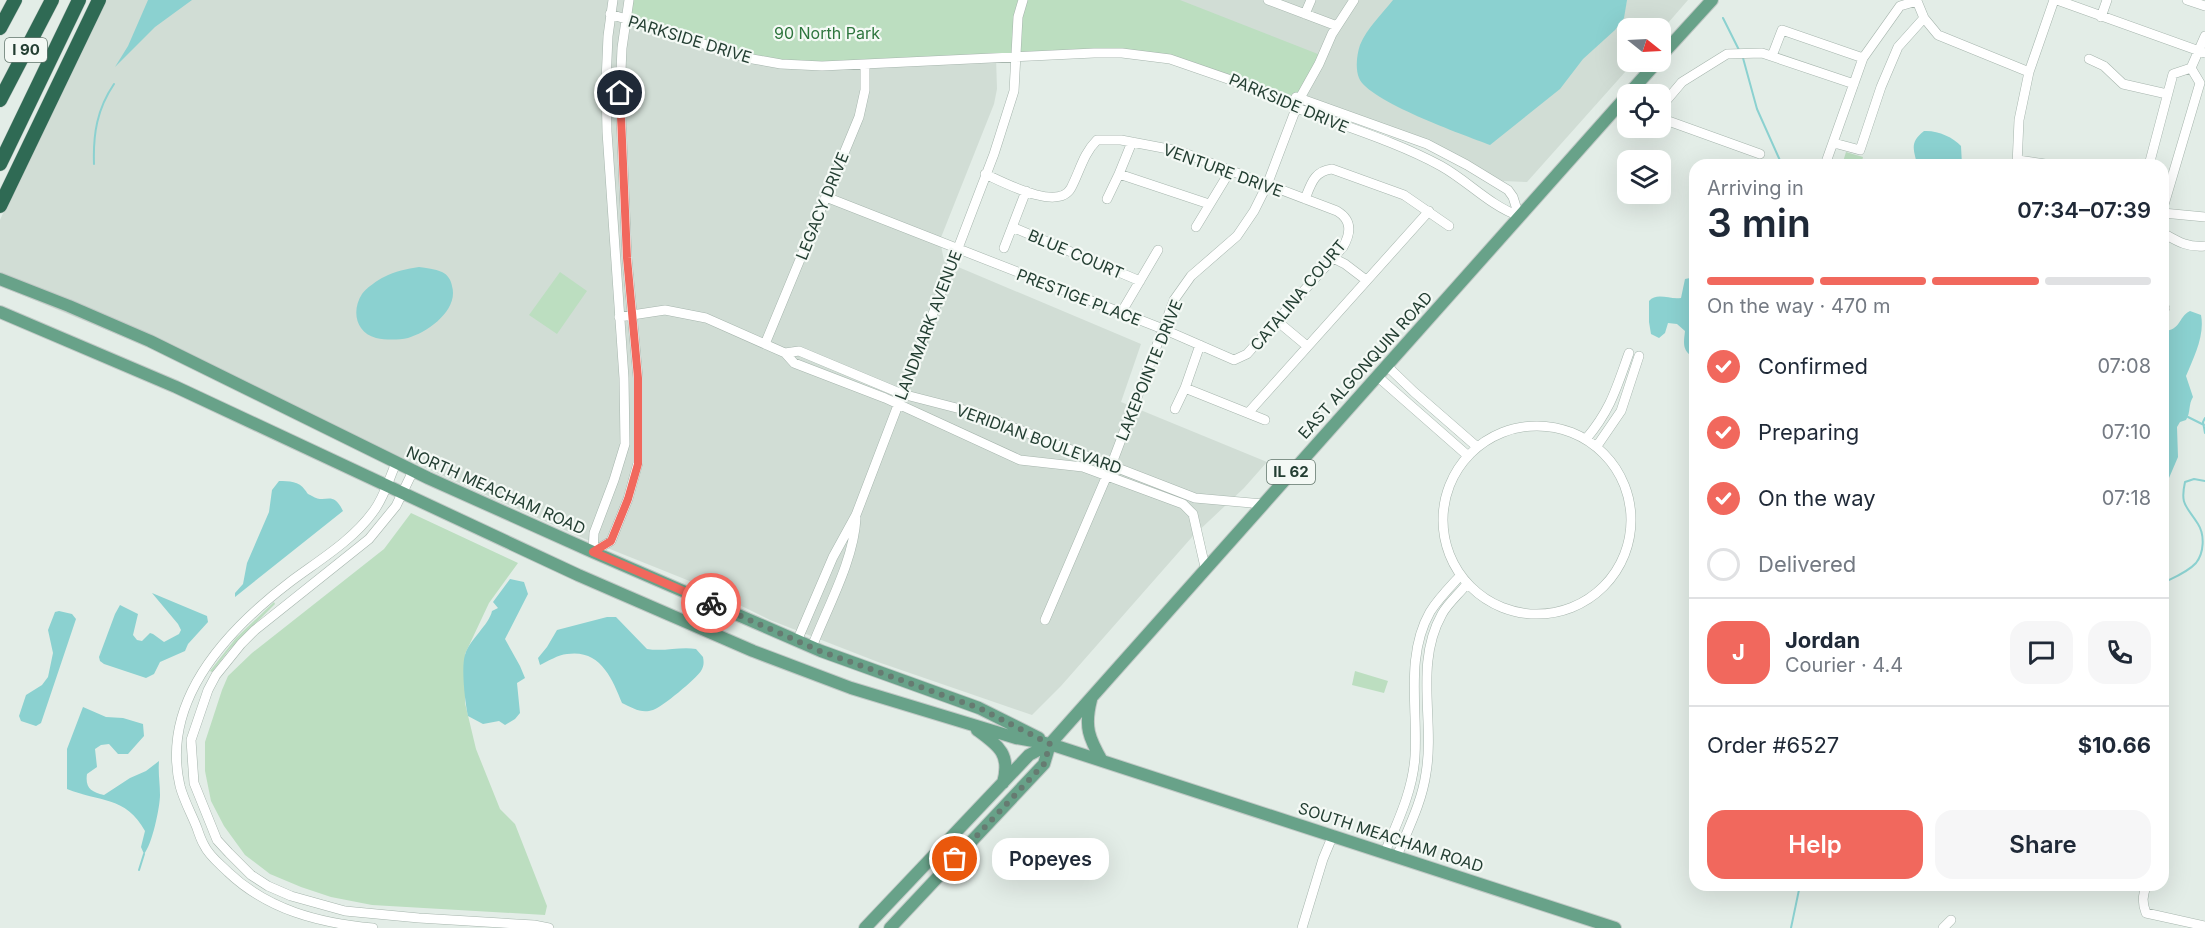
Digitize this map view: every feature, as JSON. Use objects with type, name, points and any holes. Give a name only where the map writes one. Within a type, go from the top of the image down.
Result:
[{"type":"highway","name":"I 90","points":[[0,28],[15,0]]},
{"type":"highway","name":"I 90","points":[[0,100],[52,0]]},
{"type":"highway","points":[[0,164],[79,0]]},
{"type":"highway","points":[[0,206],[99,0]]},
{"type":"main road","points":[[1671,45],[1712,0]]},
{"type":"main road","name":"EAST ALGONQUIN ROAD","points":[[865,928],[1029,755],[1050,744],[1205,567],[1648,72]]},
{"type":"main road","name":"NORTH MEACHAM ROAD","points":[[0,279],[150,341],[396,463],[593,552],[797,641],[979,708],[1050,744]]},
{"type":"main road","name":"NORTH MEACHAM ROAD","points":[[0,312],[176,387],[402,494],[774,659],[851,688],[972,726],[1050,744],[1156,778]]},
{"type":"main road","points":[[1092,696],[1087,728],[1090,740],[1102,760]]},
{"type":"main road","points":[[972,726],[1001,750],[1006,764],[1003,783]]},
{"type":"main road","name":"EAST ALGONQUIN ROAD","points":[[890,928],[1044,764],[1050,744]]},
{"type":"main road","name":"SOUTH MEACHAM ROAD","points":[[1156,778],[1615,928]]},
{"type":"street","points":[[593,552],[596,526],[625,444],[624,378],[606,122],[606,82],[613,0]]},
{"type":"street","points":[[593,552],[611,541],[628,499],[638,464],[638,378],[627,258],[621,151],[620,93],[625,19],[629,0]]},
{"type":"street","name":"LANDMARK AVENUE","points":[[797,641],[832,557],[856,515],[986,174],[1014,91],[1018,17],[1023,0]]},
{"type":"street","points":[[1268,0],[1337,26]]},
{"type":"street","points":[[1305,14],[1311,0]]},
{"type":"street","points":[[1300,98],[1337,26],[1354,0]]},
{"type":"street","points":[[2017,159],[2019,120],[2029,72],[2056,0],[2201,51]]},
{"type":"street","points":[[2101,17],[2107,0]]},
{"type":"street","points":[[2187,0],[2205,6]]},
{"type":"street","points":[[1827,159],[1863,58],[1900,6],[1917,1],[1924,18],[1938,35],[2029,72]]},
{"type":"street","name":"PARKSIDE DRIVE","points":[[610,14],[747,58],[781,64],[822,66],[1122,53],[1170,59],[1292,104],[1432,162],[1460,178],[1502,210],[1519,216]]},
{"type":"street","points":[[1834,143],[1860,150],[1881,87],[1898,47],[1924,18]]},
{"type":"street","points":[[1772,56],[1782,30],[1863,58]]},
{"type":"street","points":[[2151,159],[2173,74],[2191,68],[2201,51],[2205,36]]},
{"type":"street","points":[[1671,95],[1682,82],[1727,54],[1756,51],[1854,84]]},
{"type":"street","points":[[2089,59],[2104,66],[2123,84],[2168,94]]},
{"type":"street","name":"LEGACY DRIVE","points":[[765,344],[859,117],[865,90],[865,64]]},
{"type":"street","points":[[2169,188],[2200,83],[2191,68]]},
{"type":"street","name":"PARKSIDE DRIVE","points":[[1300,98],[1427,144],[1467,165],[1508,190],[1513,196],[1519,216]]},
{"type":"street","name":"LAKEPOINTE DRIVE","points":[[1045,620],[1109,470],[1174,300],[1191,276],[1237,236],[1254,211],[1267,185],[1292,104],[1300,98]]},
{"type":"street","points":[[1671,122],[1761,153]]},
{"type":"street","name":"VENTURE DRIVE","points":[[986,174],[1039,197],[1058,197],[1069,191],[1088,150],[1097,140],[1132,142],[1179,152],[1337,210],[1348,220]]},
{"type":"street","points":[[1107,199],[1132,142]]},
{"type":"street","points":[[1305,199],[1315,176],[1323,170],[1332,169],[1404,195],[1449,225]]},
{"type":"street","points":[[1196,227],[1230,171]]},
{"type":"street","points":[[1119,174],[1209,204]]},
{"type":"street","name":"BLUE COURT","points":[[1004,248],[1026,191]]},
{"type":"street","name":"PRESTIGE PLACE","points":[[826,197],[956,250],[1163,329],[1234,360]]},
{"type":"street","points":[[1248,413],[1429,211]]},
{"type":"street","points":[[2169,214],[2205,217]]},
{"type":"street","name":"CATALINA COURT","points":[[1234,360],[1247,354],[1333,258],[1347,239],[1348,220]]},
{"type":"street","name":"BLUE COURT","points":[[1012,227],[1140,281]]},
{"type":"street","points":[[2169,237],[2182,244],[2195,247],[2205,246]]},
{"type":"street","name":"BLUE COURT","points":[[1121,313],[1158,250]]},
{"type":"street","points":[[1333,258],[1366,279]]},
{"type":"street","name":"VERIDIAN BOULEVARD","points":[[619,317],[665,310],[706,318],[785,353],[794,363],[898,404],[1020,460],[1109,470],[1195,498],[1263,504]]},
{"type":"street","points":[[1277,321],[1307,346]]},
{"type":"street","points":[[1175,409],[1200,345]]},
{"type":"street","name":"VERIDIAN BOULEVARD","points":[[785,353],[799,351],[902,394],[976,413],[1183,504],[1193,514],[1205,567]]},
{"type":"street","points":[[1587,439],[1610,406],[1629,353]]},
{"type":"street","points":[[1597,446],[1621,411],[1639,356]]},
{"type":"street","points":[[1386,365],[1476,446]]},
{"type":"street","points":[[1377,376],[1467,455]]},
{"type":"street","points":[[1185,388],[1265,420]]},
{"type":"street","points":[[1522,426],[1555,426],[1587,439],[1597,446],[1615,466],[1630,501],[1630,536],[1627,549],[1611,580],[1585,601],[1549,615],[1523,614],[1485,598],[1466,585],[1459,577],[1446,548],[1443,518],[1444,501],[1449,485],[1467,455],[1476,446],[1505,430],[1522,426]]},
{"type":"street","points":[[373,928],[342,927],[286,909],[261,898],[242,886],[204,847],[180,786],[177,739],[195,684],[215,652],[231,634],[272,597],[357,530],[373,513],[396,463]]},
{"type":"street","points":[[413,471],[396,506],[369,539],[255,630],[226,661],[208,690],[191,741],[194,783],[217,840],[251,875],[268,886],[291,896],[345,911],[502,926],[549,928]]},
{"type":"street","points":[[812,647],[846,561],[855,532],[856,515]]},
{"type":"street","points":[[1391,854],[1411,787],[1415,757],[1414,667],[1419,636],[1429,613],[1459,577]]},
{"type":"street","points":[[1391,854],[1422,793],[1427,772],[1426,670],[1430,653],[1443,613],[1466,585]]},
{"type":"street","points":[[1302,928],[1323,859],[1333,835]]},
{"type":"street","points":[[2145,891],[2142,903],[2146,914],[2203,926]]},
{"type":"street","points":[[342,927],[345,911]]},
{"type":"street","points":[[1942,928],[1951,920]]},
{"type":"shaded area","points":[[97,0],[1688,0],[1671,20],[1617,18],[1617,72],[1625,72],[1527,182],[1503,181],[1445,150],[1297,97],[1191,64],[1144,55],[996,57],[997,89],[994,104],[940,240],[944,261],[1141,344],[1121,402],[1267,462],[1244,488],[1192,537],[1061,686],[1032,715],[878,662],[770,620],[697,584],[585,539],[216,375],[0,286],[0,220]]},
{"type":"green space","name":"90 North Park","points":[[629,0],[1180,0],[1323,56],[1300,98],[1191,64],[1144,55],[781,64],[625,19]]},
{"type":"green space","points":[[1846,152],[1863,157],[1862,159],[1844,159]]},
{"type":"green space","points":[[560,272],[587,291],[557,334],[529,315]]},
{"type":"green space","points":[[411,513],[518,563],[489,603],[465,654],[465,703],[476,749],[500,809],[515,824],[547,906],[545,915],[372,905],[331,897],[301,887],[270,874],[245,855],[224,826],[211,801],[205,771],[205,742],[228,676],[252,653],[384,549]]},
{"type":"green space","points":[[274,602],[275,604],[229,650],[212,672],[210,671],[236,638]]},
{"type":"green space","points":[[1355,671],[1388,681],[1384,693],[1352,685]]},
{"type":"water","points":[[148,0],[192,0],[155,27],[115,67],[128,46]]},
{"type":"water","points":[[1393,0],[1627,0],[1624,18],[1617,18],[1615,30],[1583,59],[1560,89],[1490,145],[1398,107],[1366,87],[1359,78],[1357,61],[1360,45]]},
{"type":"water","points":[[1924,131],[1929,131],[1949,137],[1961,146],[1962,159],[1916,159],[1914,143]]},
{"type":"water","points":[[419,267],[439,271],[449,278],[453,295],[446,311],[433,325],[408,338],[380,339],[369,335],[360,326],[356,314],[364,292],[375,282],[388,275]]},
{"type":"water","points":[[1689,278],[1689,354],[1685,347],[1685,331],[1677,324],[1668,323],[1665,333],[1659,338],[1651,334],[1649,322],[1649,301],[1656,297],[1681,298],[1685,279]]},
{"type":"water","points":[[2190,311],[2201,315],[2202,323],[2198,346],[2186,376],[2193,397],[2186,420],[2180,422],[2177,427],[2178,457],[2169,478],[2169,330],[2176,326]]},
{"type":"water","points":[[279,481],[297,483],[308,494],[321,499],[332,499],[343,511],[235,597],[235,593],[243,584],[247,563],[269,512],[272,490]]},
{"type":"water","points":[[510,579],[524,582],[528,594],[505,639],[525,678],[517,683],[520,713],[505,725],[499,721],[483,724],[468,716],[463,668],[465,655],[492,611],[498,608],[493,602]]},
{"type":"water","points":[[152,593],[207,616],[208,622],[188,644],[185,651],[160,662],[154,674],[146,678],[104,664],[99,657],[120,605],[138,614],[133,635],[137,640],[142,641],[150,633],[164,642],[179,634],[181,630],[178,624]]},
{"type":"water","points":[[55,612],[72,614],[76,619],[41,723],[36,726],[21,721],[19,716],[26,695],[42,685],[48,677],[53,653],[48,630]]},
{"type":"water","points":[[607,617],[616,617],[647,649],[696,649],[703,657],[704,664],[701,671],[663,704],[653,710],[645,711],[622,703],[609,675],[603,667],[588,656],[564,655],[540,665],[538,658],[557,630]]},
{"type":"water","points":[[83,707],[106,717],[123,718],[143,724],[144,736],[128,754],[118,754],[109,744],[95,749],[97,767],[87,774],[88,786],[92,791],[104,795],[159,761],[159,808],[153,835],[144,854],[141,847],[145,831],[129,812],[111,802],[67,789],[67,749]]},
{"type":"waterway","points":[[1723,18],[1739,50]]},
{"type":"waterway","points":[[1743,58],[1757,109],[1779,159]]},
{"type":"waterway","points":[[94,164],[97,122],[108,93],[114,84]]},
{"type":"waterway","points":[[2188,417],[2204,425]]},
{"type":"waterway","points":[[2205,418],[2203,422],[2205,433]]},
{"type":"waterway","points":[[2169,580],[2189,569],[2201,554],[2202,533],[2185,504],[2183,496],[2185,482],[2194,479],[2205,481]]},
{"type":"waterway","points":[[139,870],[144,854]]},
{"type":"waterway","points":[[1791,928],[1799,891]]},
{"type":"way so far","points":[[711,603],[820,651],[979,708],[1050,744],[1044,764],[955,859]]},
{"type":"place","name":"Popeyes","points":[[955,859]]},
{"type":"route","points":[[620,93],[627,258],[638,378],[638,464],[628,499],[611,541],[593,552],[711,603]]}]
